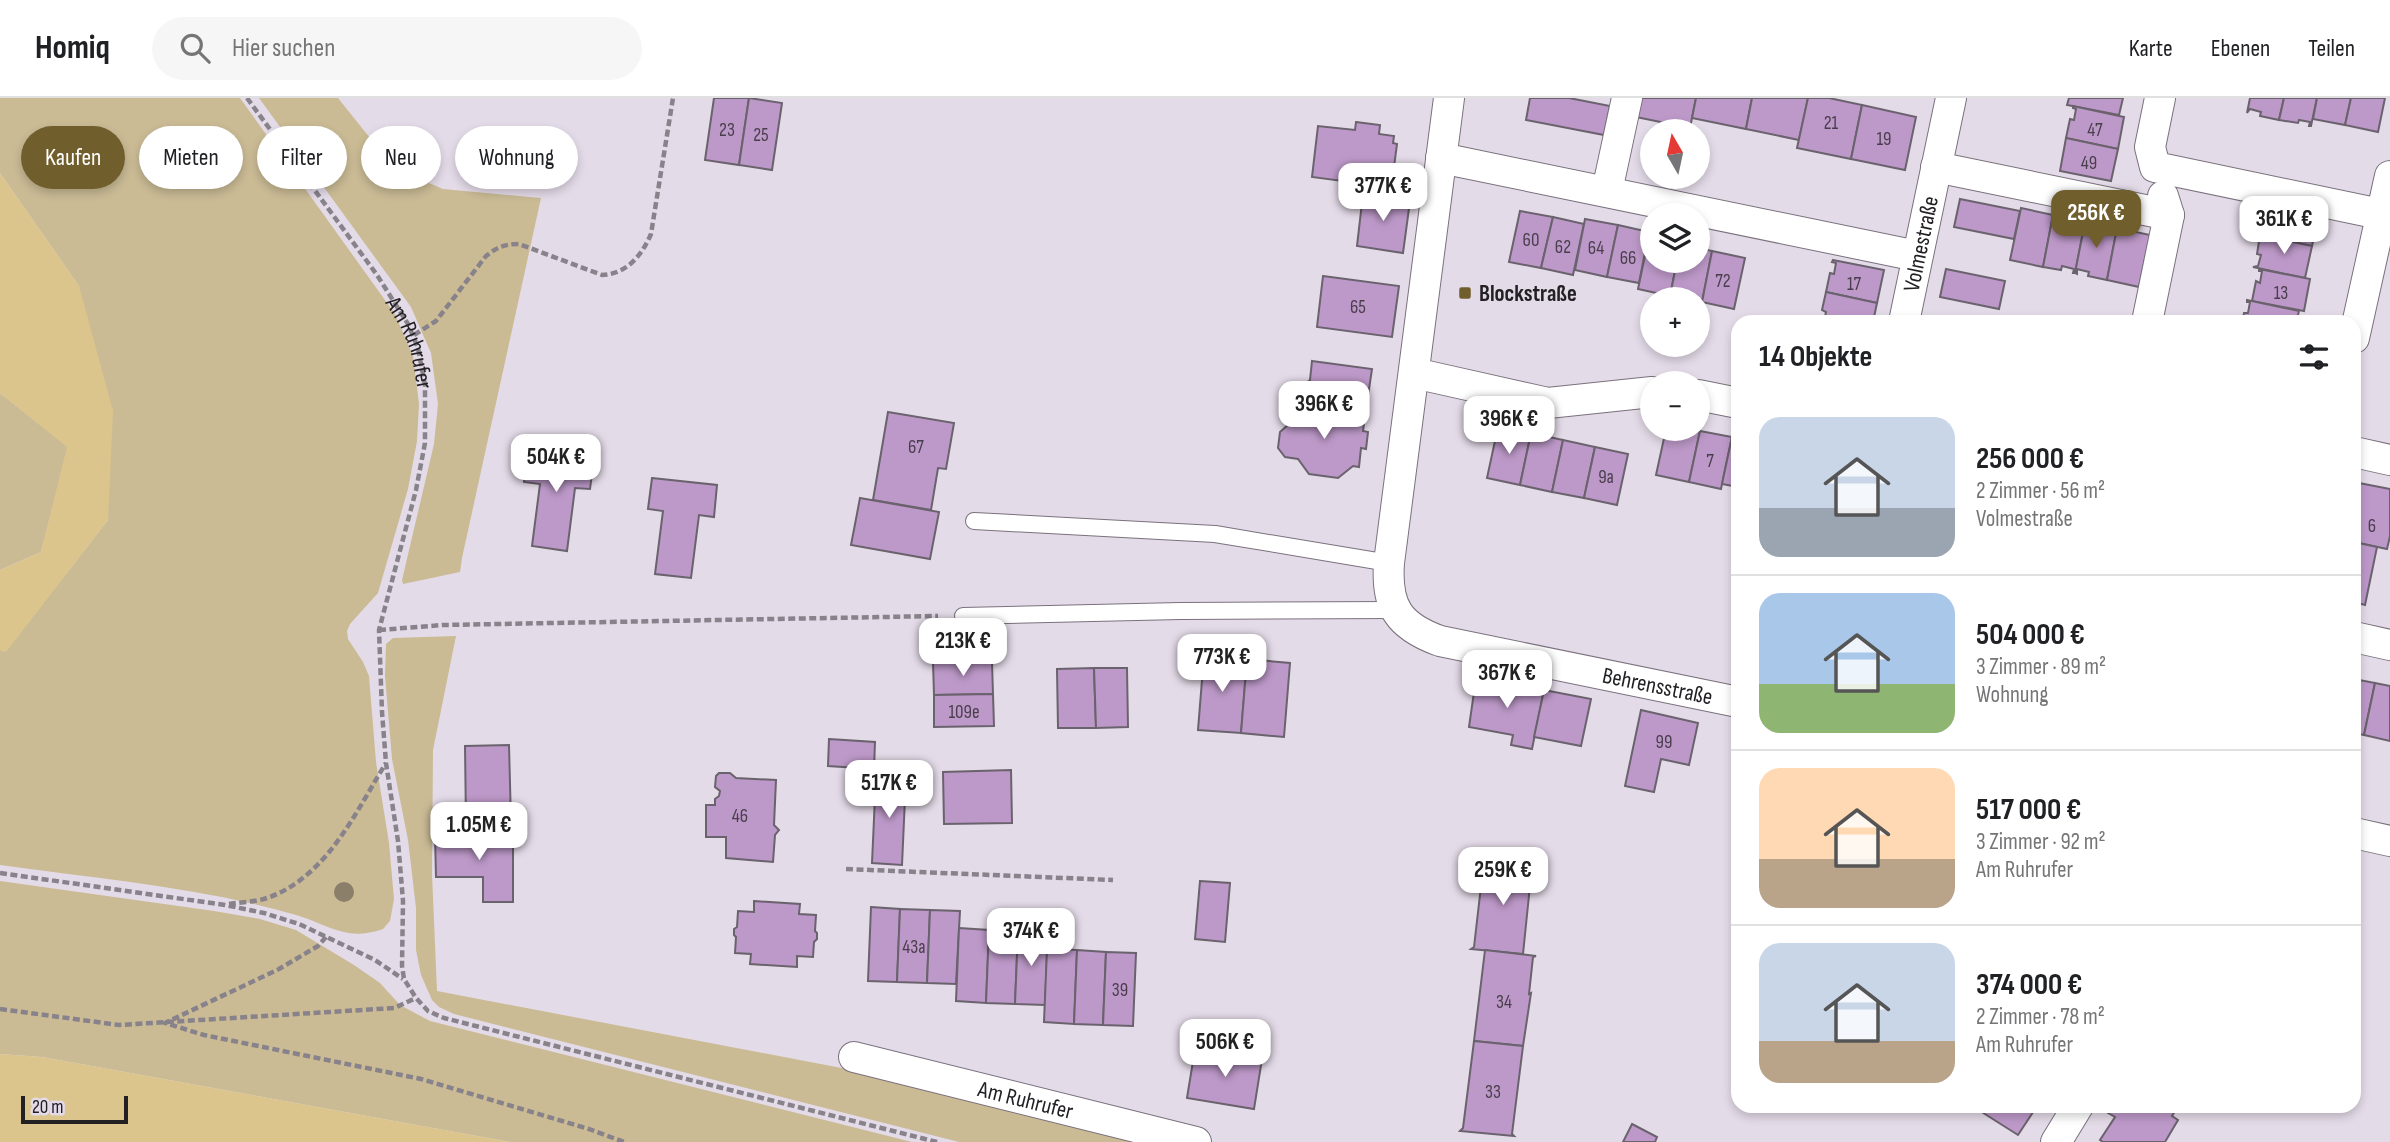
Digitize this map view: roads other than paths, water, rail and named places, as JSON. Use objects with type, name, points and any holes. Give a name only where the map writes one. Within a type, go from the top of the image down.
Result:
[{"type":"street","points":[[1395,610],[1388,585],[1389,563],[1449,98]]},
{"type":"street","points":[[1607,191],[1627,98]]},
{"type":"street","name":"Volmestraße","points":[[1907,315],[1951,98]]},
{"type":"street","points":[[2148,315],[2169,215],[2150,148],[2160,98]]},
{"type":"street","points":[[1441,158],[1917,256]]},
{"type":"street","name":"Volmestraße","points":[[1936,167],[2169,215]]},
{"type":"street","points":[[2155,167],[2380,214]]},
{"type":"street","points":[[2361,317],[2380,260],[2380,214],[2390,176]]},
{"type":"street","points":[[1413,373],[1548,402],[1640,393]]},
{"type":"street","points":[[1710,397],[1731,402]]},
{"type":"street","points":[[2361,454],[2390,460]]},
{"type":"street","name":"Behrensstraße","points":[[1395,610],[1408,625],[1440,641],[1731,701]]},
{"type":"street","points":[[2361,639],[2390,645]]},
{"type":"street","points":[[2361,835],[2390,841]]},
{"type":"street","name":"Am Ruhrufer","points":[[854,1057],[1196,1142]]},
{"type":"street","points":[[2056,1142],[2074,1113]]},
{"type":"lane","points":[[974,521],[1215,534],[1389,563]]},
{"type":"lane","points":[[963,616],[1395,610]]},
{"type":"place","name":"Blockstraße","points":[[1465,293]]}]
